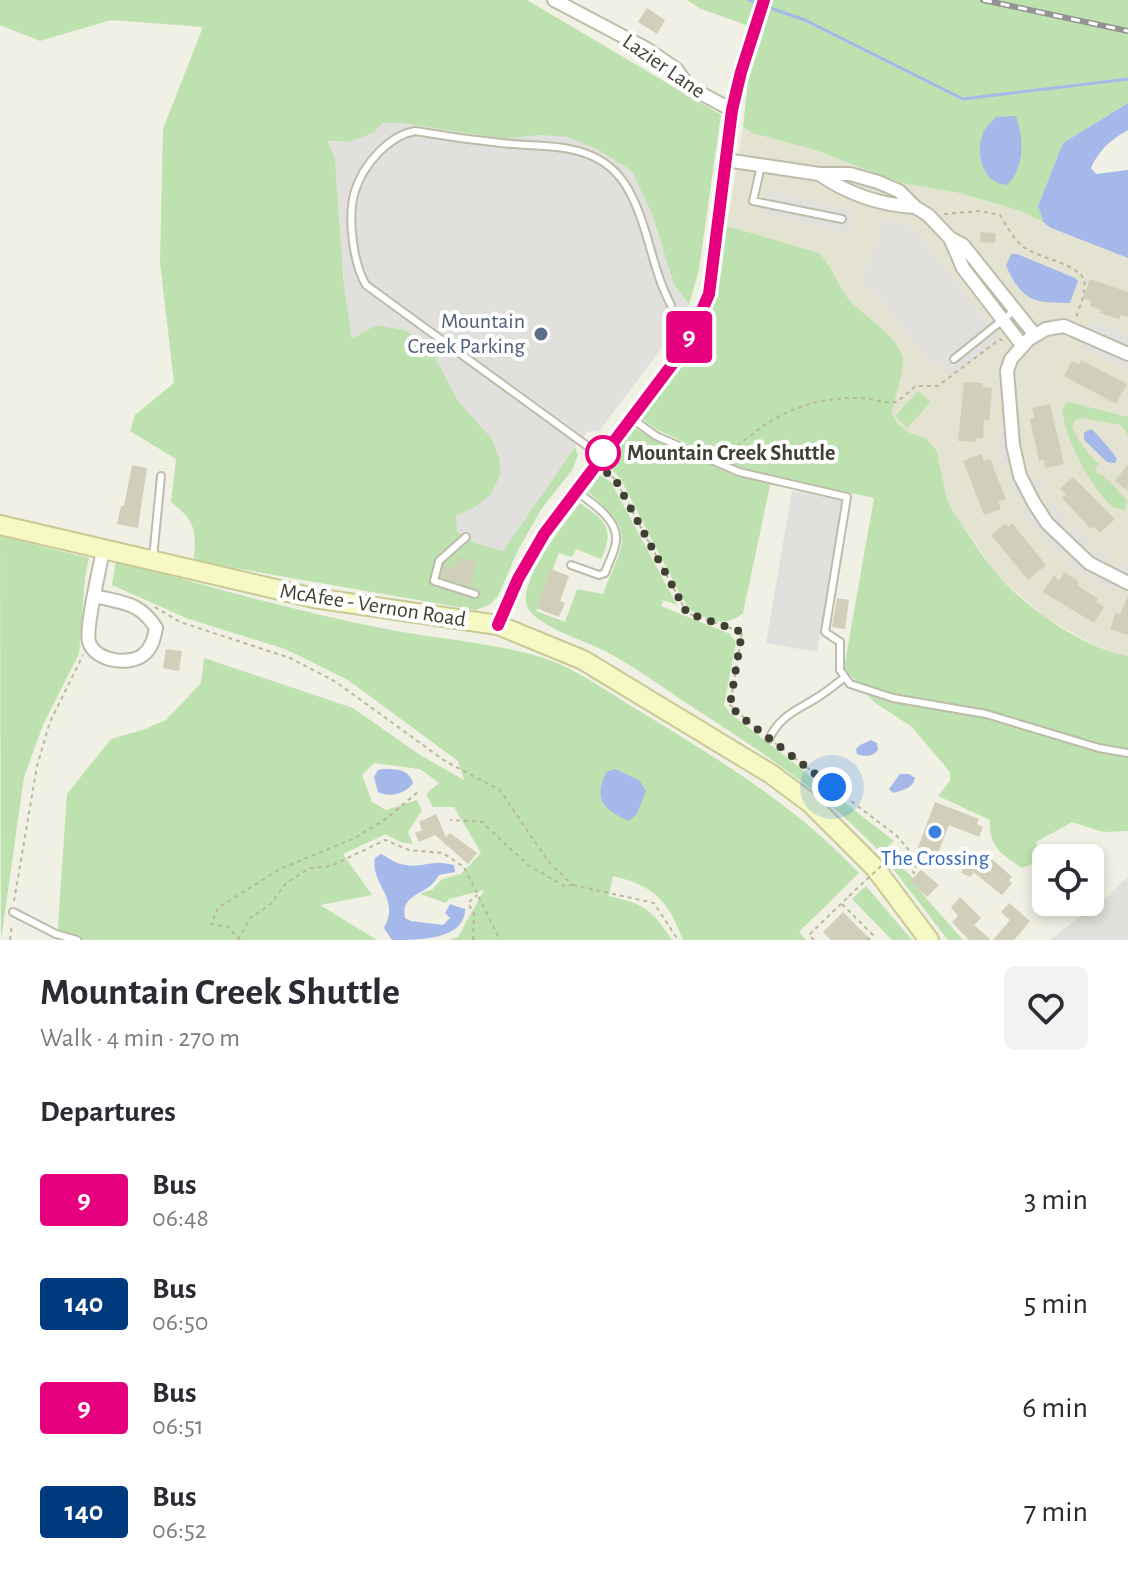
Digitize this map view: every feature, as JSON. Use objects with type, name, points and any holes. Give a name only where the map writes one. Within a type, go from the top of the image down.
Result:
[{"type":"main road","name":"McAfee - Vernon Road","points":[[0,525],[314,598],[498,625],[583,660],[771,774],[810,803],[875,868],[929,940]]},
{"type":"street","name":"Lazier Lane","points":[[554,0],[647,49],[676,69],[689,87],[732,110]]},
{"type":"street","points":[[498,625],[518,579],[538,545],[575,490],[674,362],[709,294],[732,110],[762,6]]},
{"type":"street","points":[[726,160],[819,174],[850,174],[899,191],[950,238],[963,245],[1015,310],[1026,342]]},
{"type":"street","points":[[819,174],[840,188],[897,206],[915,207]]},
{"type":"street","points":[[950,238],[963,268],[1003,320],[1026,342]]},
{"type":"street","points":[[1128,354],[1064,326],[1046,329],[1026,342],[1011,359],[1007,371],[1013,445],[1020,476],[1047,523],[1069,545],[1092,566],[1128,583]]},
{"type":"street","points":[[95,596],[139,607],[156,628],[154,640],[141,657],[130,661],[112,660],[98,654],[89,644],[89,629],[103,550]]},
{"type":"lane","points":[[598,460],[366,285],[359,273],[354,247],[352,205],[355,189],[368,166],[390,140],[415,131],[577,149],[618,175],[627,188],[644,223],[664,292],[671,305]]},
{"type":"lane","points":[[761,166],[753,201],[842,219]]},
{"type":"lane","points":[[872,199],[878,182]]},
{"type":"lane","points":[[954,359],[1015,310]]},
{"type":"lane","points":[[631,418],[656,436],[739,472],[847,497],[825,632],[840,642],[840,670],[850,684],[893,698],[986,714],[1099,748],[1128,753]]},
{"type":"lane","points":[[153,561],[161,476]]},
{"type":"lane","points":[[571,565],[599,575],[605,573],[616,542],[616,531],[605,516],[575,490]]},
{"type":"lane","points":[[466,537],[439,561],[434,581],[475,594]]},
{"type":"lane","points":[[769,739],[775,726],[789,713],[819,697],[845,677]]},
{"type":"lane","points":[[13,912],[56,934],[77,940]]},
{"type":"path","points":[[932,219],[947,213],[1000,215],[1015,239],[1028,250],[1075,270],[1085,284],[1073,329]]},
{"type":"path","points":[[719,463],[790,409],[846,398],[897,402],[916,386],[938,386],[1000,339],[1026,342]]},
{"type":"path","points":[[598,460],[615,479],[687,613],[742,632],[730,705],[769,739],[897,836],[913,855]]},
{"type":"path","points":[[139,607],[145,604],[161,609],[180,622],[290,658],[336,682],[445,761],[500,790],[548,861],[572,885]]},
{"type":"path","points":[[10,940],[32,795],[45,737],[89,644]]},
{"type":"path","points":[[419,791],[387,818],[355,838],[280,869],[218,908],[211,924],[228,927],[239,939],[250,918],[270,905],[286,883],[310,868],[331,866],[385,840],[409,850],[443,853],[464,867],[500,940]]},
{"type":"path","points":[[450,820],[482,822],[528,865],[564,886],[572,885],[654,903],[678,940]]},
{"type":"path","points":[[814,940],[809,935],[895,853],[914,873],[918,854],[938,862]]},
{"type":"path","points":[[473,940],[474,914],[468,903],[478,894]]},
{"type":"path","points":[[841,903],[873,935],[867,940]]},
{"type":"shaded area","name":"Mountain Creek Parking","points":[[382,123],[506,139],[541,135],[568,137],[597,149],[632,171],[652,214],[674,285],[689,305],[662,348],[599,431],[587,432],[575,447],[503,551],[475,543],[457,532],[456,516],[477,506],[491,494],[500,476],[500,460],[492,439],[458,401],[429,346],[405,330],[376,325],[352,339],[344,285],[335,158],[328,141],[350,142],[373,133]]},
{"type":"shaded area","points":[[743,127],[752,133],[815,150],[901,183],[959,193],[1023,212],[1051,228],[1128,258],[1128,656],[1109,653],[1046,618],[998,576],[951,508],[937,451],[926,438],[910,433],[898,424],[892,414],[900,348],[851,302],[839,287],[827,261],[818,253],[727,226]]},
{"type":"shaded area","points":[[768,191],[855,211],[850,233],[763,214]]},
{"type":"shaded area","points":[[885,217],[916,230],[1000,339],[951,377],[940,363],[933,368],[875,292],[860,284]]},
{"type":"shaded area","points":[[1093,319],[1128,335],[1127,369],[1082,347]]},
{"type":"shaded area","points":[[1012,432],[1017,461],[1003,465],[997,436]]},
{"type":"shaded area","points":[[1019,470],[1025,485],[1041,478],[1045,488],[1016,499],[1007,474]]},
{"type":"shaded area","points":[[792,491],[844,500],[817,652],[766,643]]},
{"type":"shaded area","points":[[1034,503],[1041,513],[1054,503],[1067,521],[1056,531],[1063,538],[1074,527],[1091,543],[1081,556],[1090,563],[1099,549],[1112,556],[1103,571],[1113,575],[1120,562],[1128,565],[1128,583],[1119,580],[1114,592],[1089,580],[1096,569],[1092,566],[1085,577],[1075,571],[1066,562],[1076,552],[1069,545],[1058,556],[1041,537],[1051,528],[1047,523],[1036,531],[1027,518],[1023,511]]},
{"type":"shaded area","points":[[1128,877],[1128,940],[1050,940],[1082,916],[1104,916],[1104,899]]},
{"type":"green space","points":[[0,0],[527,0],[721,115],[699,269],[689,305],[674,285],[652,214],[541,135],[506,139],[400,123],[350,142],[328,141],[335,158],[344,285],[352,338],[376,325],[405,330],[429,346],[492,439],[500,459],[500,476],[491,495],[456,516],[503,550],[575,447],[578,455],[572,470],[542,508],[518,550],[498,596],[489,605],[475,610],[194,561],[193,527],[171,502],[176,459],[130,431],[135,415],[174,383],[160,262],[163,129],[203,27],[111,20],[40,41],[0,25]]},
{"type":"green space","points":[[687,0],[1128,0],[1128,103],[1063,143],[1038,206],[1044,223],[1023,212],[994,203],[959,193],[901,183],[815,150],[752,133],[743,127],[748,81],[764,31],[701,9]]},
{"type":"green space","points":[[727,226],[819,253],[848,298],[890,337],[901,352],[902,372],[892,414],[898,424],[910,433],[926,438],[937,451],[951,508],[991,566],[1009,587],[1057,625],[1093,645],[1128,656],[1128,831],[1103,832],[1072,822],[1032,844],[1032,864],[1022,868],[1008,859],[994,843],[990,820],[938,796],[950,781],[950,772],[912,727],[874,702],[844,668],[874,498],[772,476],[743,613],[723,622],[688,609],[620,478],[607,465],[635,428],[738,477],[750,478],[751,470],[740,468],[658,430],[642,419],[696,344],[712,312],[722,269]]},
{"type":"green space","points":[[918,391],[931,402],[907,428],[895,416]]},
{"type":"green space","points":[[1069,402],[1128,417],[1128,435],[1121,425],[1082,418],[1075,421],[1072,427],[1099,464],[1095,468],[1097,473],[1104,476],[1127,500],[1125,510],[1113,507],[1105,499],[1079,460],[1063,418],[1063,407]]},
{"type":"green space","points":[[600,475],[611,482],[677,605],[663,600],[661,606],[730,634],[736,642],[724,705],[731,714],[894,841],[881,853],[815,792],[769,758],[629,665],[560,632],[530,611],[526,603],[530,579],[580,503],[605,526],[607,540],[601,559],[576,549],[572,557],[559,553],[536,611],[565,622],[577,589],[603,594],[617,561],[622,538],[614,518],[588,492]]},
{"type":"green space","points":[[0,536],[89,558],[79,654],[43,725],[24,777],[1,940]]},
{"type":"green space","points":[[116,560],[318,614],[406,633],[511,650],[552,661],[595,683],[753,784],[808,825],[859,873],[799,932],[806,940],[683,940],[672,915],[658,897],[639,885],[613,876],[609,896],[646,910],[672,940],[449,940],[458,937],[484,890],[449,899],[446,903],[420,894],[433,889],[442,879],[461,874],[481,853],[454,807],[433,807],[426,794],[439,783],[420,769],[374,763],[362,775],[372,802],[386,810],[417,800],[422,810],[408,832],[413,844],[400,842],[386,834],[343,854],[372,895],[320,905],[377,940],[57,940],[67,794],[111,739],[166,720],[201,683],[204,658],[353,708],[420,755],[464,780],[458,761],[348,680],[285,649],[186,618],[112,585]]},
{"type":"green space","points":[[895,860],[963,940],[948,940],[890,865]]},
{"type":"green space","points":[[866,886],[912,940],[892,940],[852,899]]},
{"type":"water","points":[[1128,103],[1128,130],[1106,146],[1091,168],[1096,174],[1128,170],[1128,258],[1051,228],[1044,223],[1038,206],[1063,143]]},
{"type":"water","points":[[1016,116],[1020,134],[1020,162],[1007,185],[998,183],[986,173],[980,158],[981,141],[985,129],[996,117]]},
{"type":"water","points":[[1011,254],[1075,278],[1078,281],[1070,303],[1038,301],[1024,294],[1006,266]]},
{"type":"water","points":[[1091,429],[1116,457],[1115,463],[1107,462],[1084,440],[1084,433]]},
{"type":"water","points":[[871,740],[877,743],[876,752],[869,756],[857,754],[856,749],[860,745]]},
{"type":"water","points":[[615,769],[639,780],[646,791],[637,814],[629,821],[607,808],[601,797],[606,772]]},
{"type":"water","points":[[378,770],[405,772],[413,783],[397,794],[378,792],[374,777]]},
{"type":"water","points":[[900,774],[909,774],[915,778],[914,782],[893,793],[889,789]]},
{"type":"water","points":[[381,854],[406,865],[454,865],[455,872],[439,875],[408,902],[404,911],[405,918],[411,921],[443,925],[450,918],[445,913],[450,904],[465,909],[457,927],[439,936],[392,940],[384,928],[389,908],[375,867],[375,858]]},
{"type":"building","points":[[647,8],[665,20],[657,34],[638,22]]},
{"type":"building","points":[[981,232],[996,233],[995,243],[980,242]]},
{"type":"building","points":[[1090,279],[1128,292],[1128,317],[1121,315],[1119,319],[1090,306],[1091,301],[1083,298]]},
{"type":"building","points":[[1081,360],[1127,384],[1116,404],[1064,376],[1072,361],[1079,365]]},
{"type":"building","points":[[964,382],[982,383],[982,387],[992,388],[989,421],[984,420],[983,438],[975,438],[976,442],[958,441]]},
{"type":"building","points":[[1050,404],[1064,464],[1045,468],[1044,460],[1039,461],[1030,419],[1035,417],[1032,408]]},
{"type":"building","points":[[981,454],[984,461],[990,459],[1006,499],[998,502],[1001,509],[984,515],[963,461]]},
{"type":"building","points":[[1128,464],[1128,491],[1115,481]]},
{"type":"building","points":[[132,465],[147,468],[138,528],[117,524]]},
{"type":"building","points":[[1073,477],[1115,519],[1100,533],[1094,527],[1091,529],[1062,498],[1066,494],[1060,489]]},
{"type":"building","points":[[1006,523],[1008,527],[1012,523],[1046,565],[1028,580],[991,535]]},
{"type":"building","points":[[457,557],[476,562],[470,586],[441,577],[444,565],[455,568]]},
{"type":"building","points":[[551,569],[569,576],[560,601],[565,603],[559,617],[536,608]]},
{"type":"building","points":[[1064,572],[1104,607],[1094,623],[1043,592],[1054,575],[1059,581]]},
{"type":"building","points":[[1128,596],[1128,635],[1110,629]]},
{"type":"building","points":[[837,598],[849,600],[845,629],[832,627]]},
{"type":"building","points":[[166,649],[182,651],[179,671],[163,668]]},
{"type":"building","name":"The Crossing","points":[[935,802],[979,819],[977,824],[983,827],[979,837],[949,825],[936,858],[917,850]]},
{"type":"building","points":[[436,814],[446,837],[450,833],[477,853],[468,864],[435,835],[419,842],[415,833],[422,830],[419,822]]},
{"type":"building","points":[[968,852],[989,860],[991,858],[1012,877],[1009,880],[1012,883],[1002,895],[973,872],[971,877],[961,873]]},
{"type":"building","points":[[921,870],[939,885],[927,897],[910,881]]},
{"type":"building","points":[[960,897],[981,918],[974,925],[991,940],[969,940],[952,922],[958,916],[951,907]]},
{"type":"building","points":[[1009,903],[1030,921],[1014,940],[993,940],[1010,920],[1001,912]]},
{"type":"building","points":[[843,912],[871,940],[831,940],[823,932]]},
{"type":"waterway","points":[[749,0],[760,4]]},
{"type":"waterway","points":[[767,7],[805,20],[963,99],[1128,79]]},
{"type":"railway","points":[[983,0],[1128,31]]},
{"type":"bus line","name":"9","points":[[498,625],[518,579],[544,534],[674,362],[709,294],[732,110],[764,0]]},
{"type":"place","name":"Mountain Creek Parking","points":[[541,334]]},
{"type":"place","name":"Mountain Creek Shuttle","points":[[603,453]]},
{"type":"place","name":"The Crossing","points":[[935,832]]},
{"type":"route","points":[[603,453],[595,464],[615,479],[687,613],[717,626],[742,632],[730,705],[832,787]]}]
